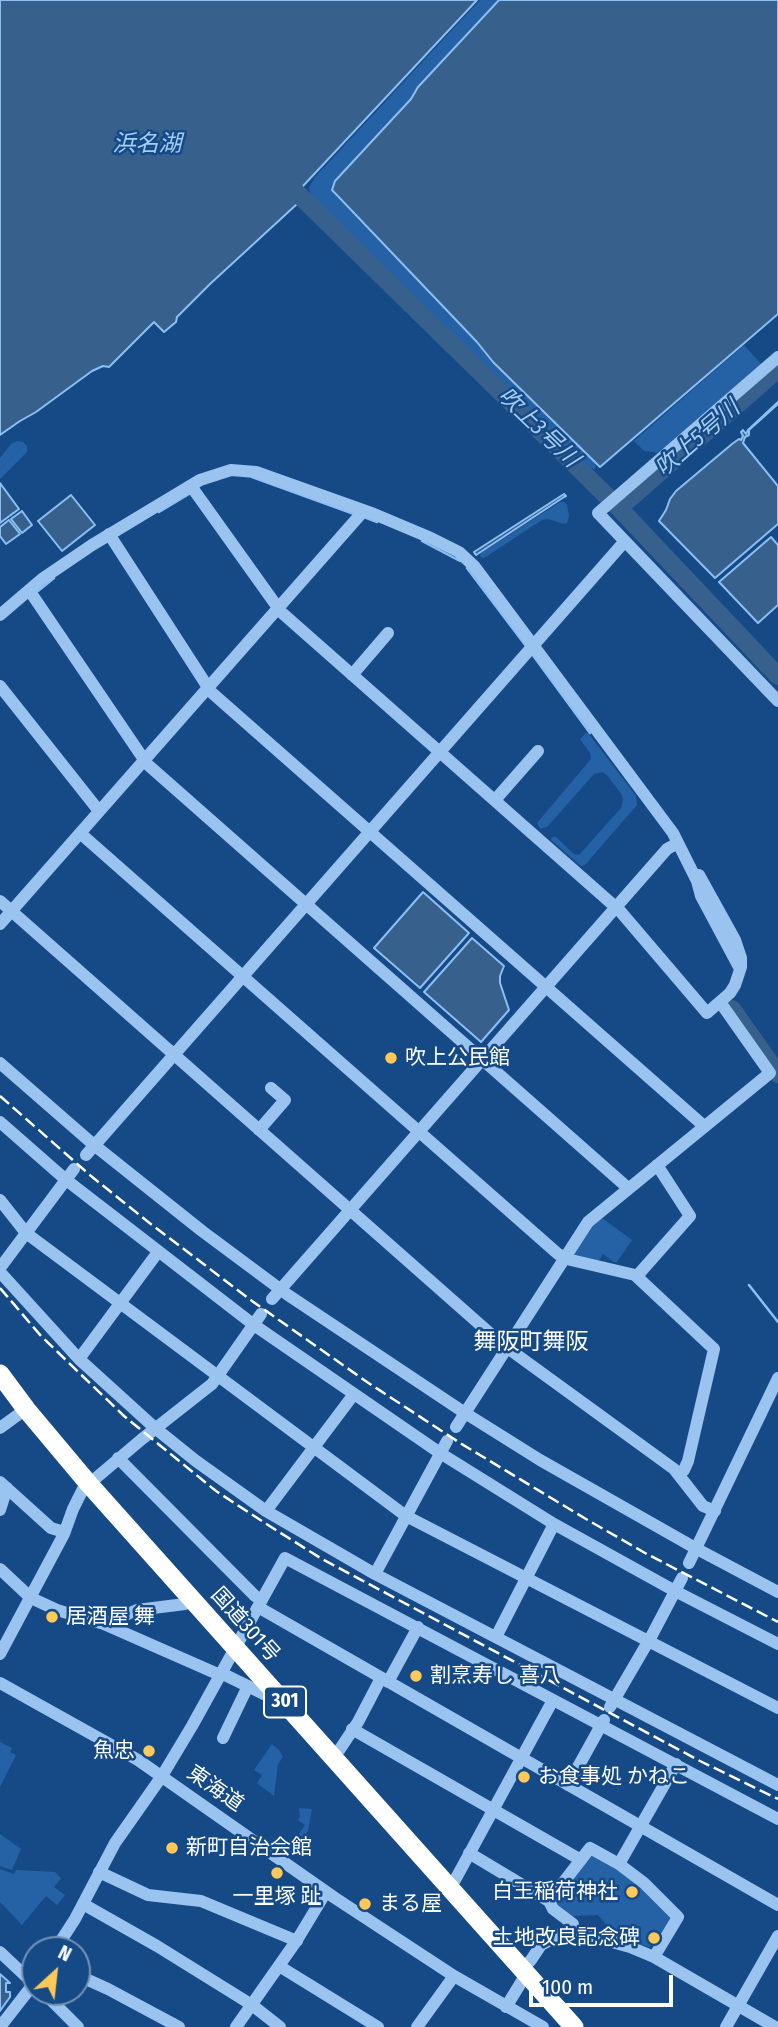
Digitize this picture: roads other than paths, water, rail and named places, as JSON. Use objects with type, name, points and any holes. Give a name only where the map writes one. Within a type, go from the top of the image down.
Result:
[{"type":"highway","name":"国道301号","points":[[0,1374],[88,1483],[448,1886],[522,1975],[574,2027]]},
{"type":"street","points":[[778,357],[598,513],[778,701]]},
{"type":"street","points":[[0,615],[75,556],[191,486],[222,471],[247,470],[361,510],[449,547],[468,559],[673,833],[697,881],[701,896],[740,969],[735,985],[720,1002],[707,1013],[616,907],[278,608],[191,486]]},
{"type":"street","points":[[0,924],[361,510]]},
{"type":"street","points":[[109,534],[211,692],[704,1126]]},
{"type":"street","points":[[90,1150],[625,541]]},
{"type":"street","points":[[29,590],[144,760],[628,1188]]},
{"type":"street","points":[[352,674],[388,634]]},
{"type":"street","points":[[0,686],[99,811]]},
{"type":"street","points":[[495,800],[538,751]]},
{"type":"street","points":[[80,833],[558,1254],[571,1260],[637,1276],[714,1349],[688,1461],[684,1470],[678,1474]]},
{"type":"street","points":[[276,1294],[667,849],[678,843]]},
{"type":"street","points":[[0,901],[507,1347],[674,1469],[704,1506],[715,1511]]},
{"type":"street","points":[[456,1427],[588,1222],[770,1073],[720,1002]]},
{"type":"street","points":[[0,1063],[90,1150],[276,1294],[587,1488],[778,1592]]},
{"type":"street","points":[[259,1130],[285,1100],[271,1087]]},
{"type":"street","points":[[1,1125],[158,1252],[258,1320],[354,1394],[440,1453],[555,1524],[675,1591],[778,1644]]},
{"type":"street","points":[[637,1276],[690,1216],[657,1165]]},
{"type":"street","points":[[74,1169],[0,1270],[79,1359],[155,1428],[266,1511],[375,1574],[496,1637],[607,1712],[676,1764],[778,1819]]},
{"type":"street","points":[[0,1200],[26,1233],[406,1516],[778,1708]]},
{"type":"street","points":[[79,1359],[158,1252]]},
{"type":"street","points":[[0,1654],[88,1483],[212,1384],[258,1320]]},
{"type":"street","points":[[689,1563],[778,1378]]},
{"type":"street","points":[[266,1511],[354,1394]]},
{"type":"street","points":[[0,1428],[26,1409]]},
{"type":"street","points":[[375,1574],[447,1441]]},
{"type":"street","points":[[118,1458],[260,1603],[385,1680],[778,1905]]},
{"type":"street","points":[[3,1485],[51,1528],[64,1532]]},
{"type":"street","points":[[0,1510],[3,1485]]},
{"type":"street","points":[[496,1637],[555,1524]]},
{"type":"street","points":[[64,1936],[115,1843],[163,1776],[285,1558],[553,1700],[607,1712],[778,1784]]},
{"type":"street","points":[[0,1569],[31,1598],[57,1610],[104,1624],[266,1695],[273,1689]]},
{"type":"street","points":[[568,1785],[682,1577]]},
{"type":"street","points":[[104,1624],[137,1610],[185,1604],[191,1598]]},
{"type":"street","points":[[333,1756],[358,1722],[418,1627]]},
{"type":"street","name":"東海道","points":[[0,1683],[163,1776],[326,1892],[453,1976],[543,2027]]},
{"type":"street","points":[[223,1738],[248,1686]]},
{"type":"street","points":[[448,1886],[455,1880],[553,1700]]},
{"type":"street","points":[[352,1729],[581,1860]]},
{"type":"street","points":[[619,1864],[676,1764]]},
{"type":"street","points":[[549,1900],[590,1848],[645,1883],[678,1916],[654,1957]]},
{"type":"street","points":[[469,1853],[549,1900],[553,1909],[573,1924],[572,1931]]},
{"type":"street","points":[[99,1872],[148,1895],[206,1902],[297,1941]]},
{"type":"street","points":[[236,2027],[297,1941],[326,1892]]},
{"type":"street","points":[[83,1904],[252,2005],[280,2027]]},
{"type":"street","points":[[506,2007],[541,1945],[572,1931],[630,1947],[654,1957],[775,2027]]},
{"type":"street","points":[[726,2027],[778,1936]]},
{"type":"street","points":[[0,1952],[21,1971]]},
{"type":"street","points":[[279,1966],[378,2027]]},
{"type":"street","points":[[417,2027],[453,1976]]},
{"type":"street","points":[[91,1981],[179,2027]]},
{"type":"street","points":[[2,2025],[21,2004]]},
{"type":"street","points":[[57,2006],[78,2027]]},
{"type":"water","name":"浜名湖","points":[[0,0],[477,0],[303,186],[297,204],[210,284],[177,317],[176,322],[164,332],[154,322],[109,367],[103,366],[92,371],[0,435]]},
{"type":"water","points":[[499,0],[778,0],[778,314],[600,467],[493,362],[332,190],[335,181]]},
{"type":"water","points":[[778,402],[749,430],[743,443],[778,486],[778,524],[715,578],[659,521],[676,491],[732,444],[741,440],[741,432],[743,430],[746,434],[748,430]]},
{"type":"water","points":[[0,483],[19,509],[0,523]]},
{"type":"water","points":[[564,494],[566,496],[476,555],[474,552]]},
{"type":"water","points":[[71,495],[95,525],[62,551],[38,521]]},
{"type":"water","points":[[22,511],[32,525],[22,533],[11,519]]},
{"type":"water","points":[[9,520],[20,534],[6,544],[0,536],[0,527]]},
{"type":"water","points":[[771,537],[778,545],[778,605],[758,623],[719,582]]},
{"type":"water","points":[[423,892],[469,933],[420,988],[374,948]]},
{"type":"water","points":[[472,938],[504,966],[500,983],[509,1010],[481,1042],[424,992]]},
{"type":"water","points":[[0,1974],[10,1983],[6,1983],[6,1992],[10,1992],[10,1997],[0,2011]]},
{"type":"waterway","name":"吹上3号川","points":[[290,179],[291,187],[619,508],[778,676]]},
{"type":"waterway","name":"吹上5号川","points":[[619,508],[778,369]]},
{"type":"waterway","name":"吹上3号川","points":[[582,479],[586,476]]},
{"type":"waterway","points":[[252,477],[354,514]]},
{"type":"waterway","points":[[159,512],[189,494]]},
{"type":"waterway","points":[[364,517],[377,522]]},
{"type":"waterway","name":"吹上3号川","points":[[637,535],[641,531]]},
{"type":"waterway","points":[[422,541],[460,561]]},
{"type":"waterway","points":[[467,568],[526,646]]},
{"type":"waterway","points":[[38,591],[54,578]]},
{"type":"waterway","points":[[532,654],[590,733]]},
{"type":"waterway","points":[[732,1009],[778,1074]]},
{"type":"waterway","points":[[749,1285],[778,1322]]},
{"type":"railway","points":[[0,1096],[147,1221],[252,1301],[367,1382],[460,1443],[586,1519],[778,1622]]},
{"type":"railway","points":[[0,1288],[41,1336],[124,1416],[216,1491],[322,1559],[700,1761],[778,1799]]},
{"type":"place","name":"吹上公民館","points":[[391,1058]]},
{"type":"place","name":"居酒屋 舞","points":[[52,1617]]},
{"type":"place","name":"割烹寿し 喜八","points":[[416,1676]]},
{"type":"place","name":"魚忠","points":[[149,1751]]},
{"type":"place","name":"お食事処 かねこ","points":[[524,1777]]},
{"type":"place","name":"新町自治会館","points":[[172,1848]]},
{"type":"place","name":"一里塚 趾","points":[[277,1873]]},
{"type":"place","name":"白王稲荷神社","points":[[632,1892]]},
{"type":"place","name":"まる屋","points":[[365,1904]]},
{"type":"place","name":"土地改良記念碑","points":[[654,1938]]},
{"type":"district","name":"舞阪町舞阪","points":[[531,1343]]}]
